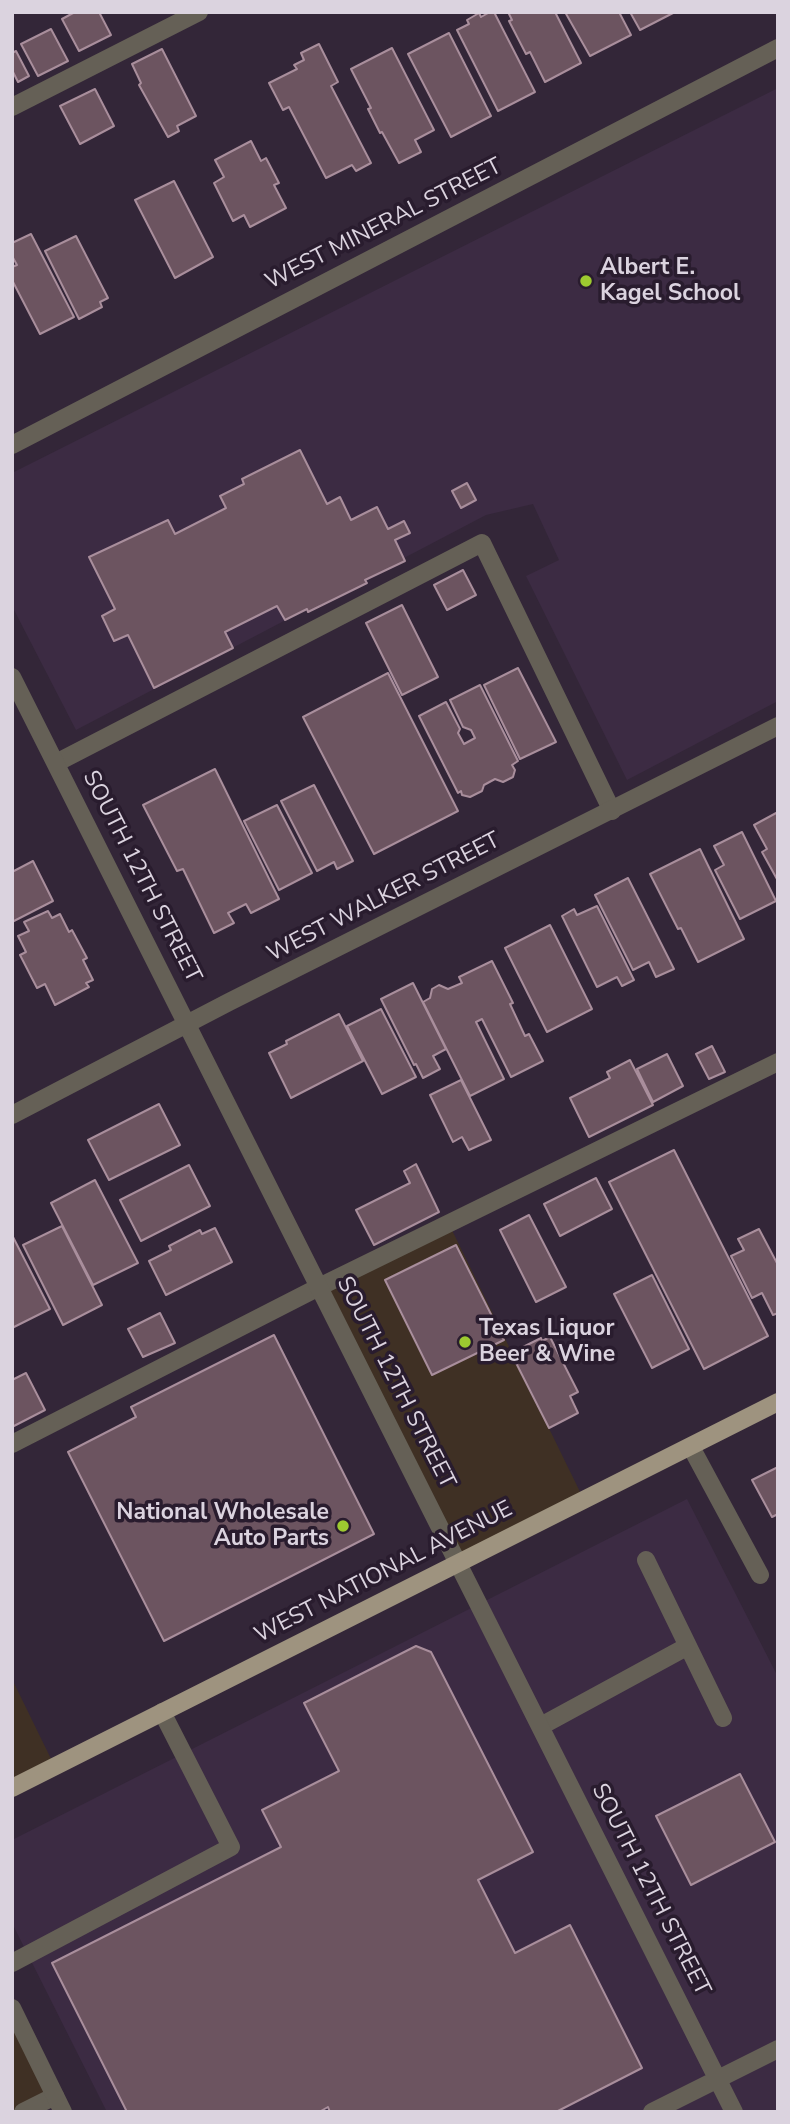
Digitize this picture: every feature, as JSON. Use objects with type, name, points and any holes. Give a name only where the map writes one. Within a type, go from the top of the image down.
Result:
[{"type":"main road","name":"WEST NATIONAL AVENUE","points":[[12,1788],[778,1402]]},
{"type":"street","points":[[12,107],[199,12]]},
{"type":"street","name":"WEST MINERAL STREET","points":[[12,445],[778,48]]},
{"type":"street","points":[[56,763],[482,543],[612,811]]},
{"type":"street","name":"SOUTH 12TH STREET","points":[[12,677],[734,2112]]},
{"type":"street","name":"WEST WALKER STREET","points":[[12,1115],[778,726]]},
{"type":"street","points":[[12,1444],[319,1287],[778,1062]]},
{"type":"street","points":[[691,1447],[760,1575]]},
{"type":"street","points":[[646,1560],[723,1718]]},
{"type":"street","points":[[541,1726],[688,1646]]},
{"type":"street","points":[[12,1963],[231,1847],[162,1712]]},
{"type":"street","points":[[12,2008],[59,2104],[23,2112]]},
{"type":"street","points":[[652,2112],[778,2049]]},
{"type":"shaded area","name":"Albert E. Kagel School","points":[[778,88],[778,701],[627,780],[526,576],[559,560],[533,504],[486,515],[76,730],[12,606],[12,473]]},
{"type":"shaded area","points":[[449,1224],[584,1500],[459,1563],[319,1287]]},
{"type":"shaded area","points":[[687,1499],[778,1677],[778,2112],[107,2112],[12,1923],[12,1840]]},
{"type":"shaded area","points":[[12,1679],[55,1767],[12,1788]]},
{"type":"shaded area","points":[[12,2008],[55,2096],[23,2112],[12,2112]]},
{"type":"building","points":[[75,12],[99,12],[111,35],[79,51],[62,19]]},
{"type":"building","points":[[494,12],[535,92],[498,111],[457,30],[469,24],[467,20],[479,13],[481,17]]},
{"type":"building","points":[[508,12],[555,12],[581,63],[545,82],[530,52],[526,54],[509,21],[512,20]]},
{"type":"building","points":[[565,12],[619,12],[631,35],[590,56]]},
{"type":"building","points":[[630,12],[675,12],[640,30]]},
{"type":"building","points":[[51,29],[68,61],[38,76],[21,44]]},
{"type":"building","points":[[449,33],[491,116],[451,137],[408,54]]},
{"type":"building","points":[[319,44],[338,82],[331,86],[371,163],[356,171],[352,165],[326,178],[289,107],[283,110],[269,83],[297,69],[294,65],[304,60],[301,53]]},
{"type":"building","points":[[392,48],[434,130],[415,140],[421,152],[399,163],[382,132],[380,133],[368,109],[371,108],[351,69]]},
{"type":"building","points":[[162,49],[196,116],[177,126],[179,131],[168,137],[139,85],[141,83],[132,64]]},
{"type":"building","points":[[16,51],[29,76],[18,82],[12,70],[12,53]]},
{"type":"building","points":[[95,89],[114,126],[80,144],[60,106]]},
{"type":"building","points":[[251,141],[261,161],[266,158],[279,183],[274,185],[286,208],[250,227],[244,215],[233,221],[214,183],[224,177],[215,160]]},
{"type":"building","points":[[174,181],[213,257],[175,278],[135,200]]},
{"type":"building","points":[[31,234],[74,317],[40,334],[12,280],[12,267],[17,265],[12,256],[12,243]]},
{"type":"building","points":[[76,236],[108,298],[100,302],[102,307],[79,319],[45,251]]},
{"type":"building","points":[[300,450],[327,504],[340,497],[351,520],[377,507],[388,529],[404,521],[410,533],[395,540],[405,561],[308,612],[307,609],[285,620],[277,606],[225,632],[233,648],[154,688],[128,635],[114,641],[102,616],[115,609],[89,557],[168,520],[175,534],[226,508],[220,496],[244,484],[242,479]]},
{"type":"building","points":[[467,483],[476,500],[461,508],[452,491]]},
{"type":"building","points":[[463,570],[476,595],[447,610],[434,585]]},
{"type":"building","points":[[402,605],[438,677],[402,695],[366,623]]},
{"type":"building","points":[[518,668],[556,742],[520,759],[484,685]]},
{"type":"building","points":[[388,673],[458,811],[374,854],[303,717]]},
{"type":"building","points":[[480,685],[518,761],[512,765],[515,770],[513,777],[503,782],[495,779],[484,785],[482,791],[470,797],[462,795],[461,791],[458,793],[419,716],[446,702],[460,729],[458,733],[464,744],[475,738],[471,730],[463,727],[450,700]]},
{"type":"building","points":[[215,769],[279,899],[251,913],[246,904],[228,913],[234,923],[214,933],[183,869],[177,871],[143,805]]},
{"type":"building","points":[[314,785],[353,861],[337,869],[334,862],[317,871],[281,801]]},
{"type":"building","points":[[277,805],[312,873],[279,890],[244,821]]},
{"type":"building","points":[[778,812],[778,881],[762,852],[767,849],[754,825]]},
{"type":"building","points":[[742,832],[776,901],[740,919],[715,870],[724,865],[714,846]]},
{"type":"building","points":[[700,849],[744,939],[698,962],[650,874]]},
{"type":"building","points":[[33,861],[53,901],[12,922],[12,872]]},
{"type":"building","points":[[628,878],[674,969],[656,977],[649,962],[633,970],[595,895]]},
{"type":"building","points":[[597,906],[634,980],[622,986],[617,977],[597,987],[562,916],[574,909],[577,915]]},
{"type":"building","points":[[48,911],[52,918],[60,914],[69,932],[72,930],[87,958],[83,960],[93,980],[86,983],[89,987],[55,1005],[45,984],[37,988],[20,955],[26,952],[18,936],[29,931],[24,922]]},
{"type":"building","points":[[550,925],[592,1009],[547,1032],[505,948]]},
{"type":"building","points":[[492,961],[513,1003],[510,1004],[525,1036],[529,1034],[543,1061],[511,1077],[482,1019],[476,1022],[504,1079],[470,1096],[423,1002],[430,998],[432,989],[439,985],[448,989],[462,983],[459,977]]},
{"type":"building","points":[[413,983],[446,1049],[433,1056],[440,1069],[423,1078],[381,999]]},
{"type":"building","points":[[381,1009],[416,1077],[382,1094],[347,1026]]},
{"type":"building","points":[[339,1014],[363,1061],[291,1098],[269,1053],[287,1044],[286,1041]]},
{"type":"building","points":[[712,1046],[725,1072],[709,1079],[696,1054]]},
{"type":"building","points":[[667,1054],[683,1086],[653,1102],[637,1069]]},
{"type":"building","points":[[630,1060],[653,1105],[589,1137],[570,1098],[610,1078],[607,1072]]},
{"type":"building","points":[[461,1080],[491,1140],[469,1150],[462,1137],[453,1142],[430,1095]]},
{"type":"building","points":[[159,1104],[180,1145],[109,1180],[88,1140]]},
{"type":"building","points":[[674,1150],[768,1336],[704,1369],[609,1182]]},
{"type":"building","points":[[416,1164],[439,1212],[374,1245],[356,1210],[410,1183],[404,1171]]},
{"type":"building","points":[[189,1165],[210,1206],[141,1241],[120,1200]]},
{"type":"building","points":[[596,1178],[612,1209],[560,1236],[544,1204]]},
{"type":"building","points":[[95,1180],[138,1263],[93,1285],[51,1203]]},
{"type":"building","points":[[529,1215],[566,1287],[536,1302],[500,1230]]},
{"type":"building","points":[[62,1226],[102,1305],[63,1325],[23,1245]]},
{"type":"building","points":[[215,1228],[232,1262],[166,1295],[149,1261],[171,1250],[169,1246],[200,1230],[202,1234]]},
{"type":"building","points":[[759,1229],[778,1265],[778,1313],[773,1315],[762,1293],[752,1298],[731,1256],[744,1250],[738,1239]]},
{"type":"building","points":[[12,1235],[50,1309],[12,1328]]},
{"type":"building","points":[[456,1245],[504,1340],[432,1375],[385,1280]]},
{"type":"building","points":[[652,1275],[689,1349],[652,1368],[614,1294]]},
{"type":"building","points":[[160,1313],[175,1343],[143,1357],[128,1329]]},
{"type":"building","points":[[274,1335],[374,1534],[164,1641],[68,1452],[136,1417],[131,1407]]},
{"type":"building","points":[[550,1337],[578,1392],[570,1396],[578,1413],[549,1428],[511,1353],[541,1338],[542,1341]]},
{"type":"building","points":[[26,1373],[45,1410],[12,1427],[12,1380]]},
{"type":"building","points":[[778,1467],[778,1514],[772,1517],[752,1480]]},
{"type":"building","points":[[416,1646],[431,1652],[533,1852],[478,1880],[515,1953],[570,1925],[642,2068],[556,2112],[330,2112],[328,2107],[319,2112],[127,2112],[52,1963],[281,1847],[262,1810],[339,1771],[304,1703]]},
{"type":"building","points":[[740,1774],[775,1842],[691,1885],[656,1816]]},
{"type":"place","name":"Albert E. Kagel School","points":[[586,281]]},
{"type":"place","name":"Texas Liquor Beer & Wine","points":[[465,1342]]},
{"type":"place","name":"National Wholesale Auto Parts","points":[[343,1526]]}]
